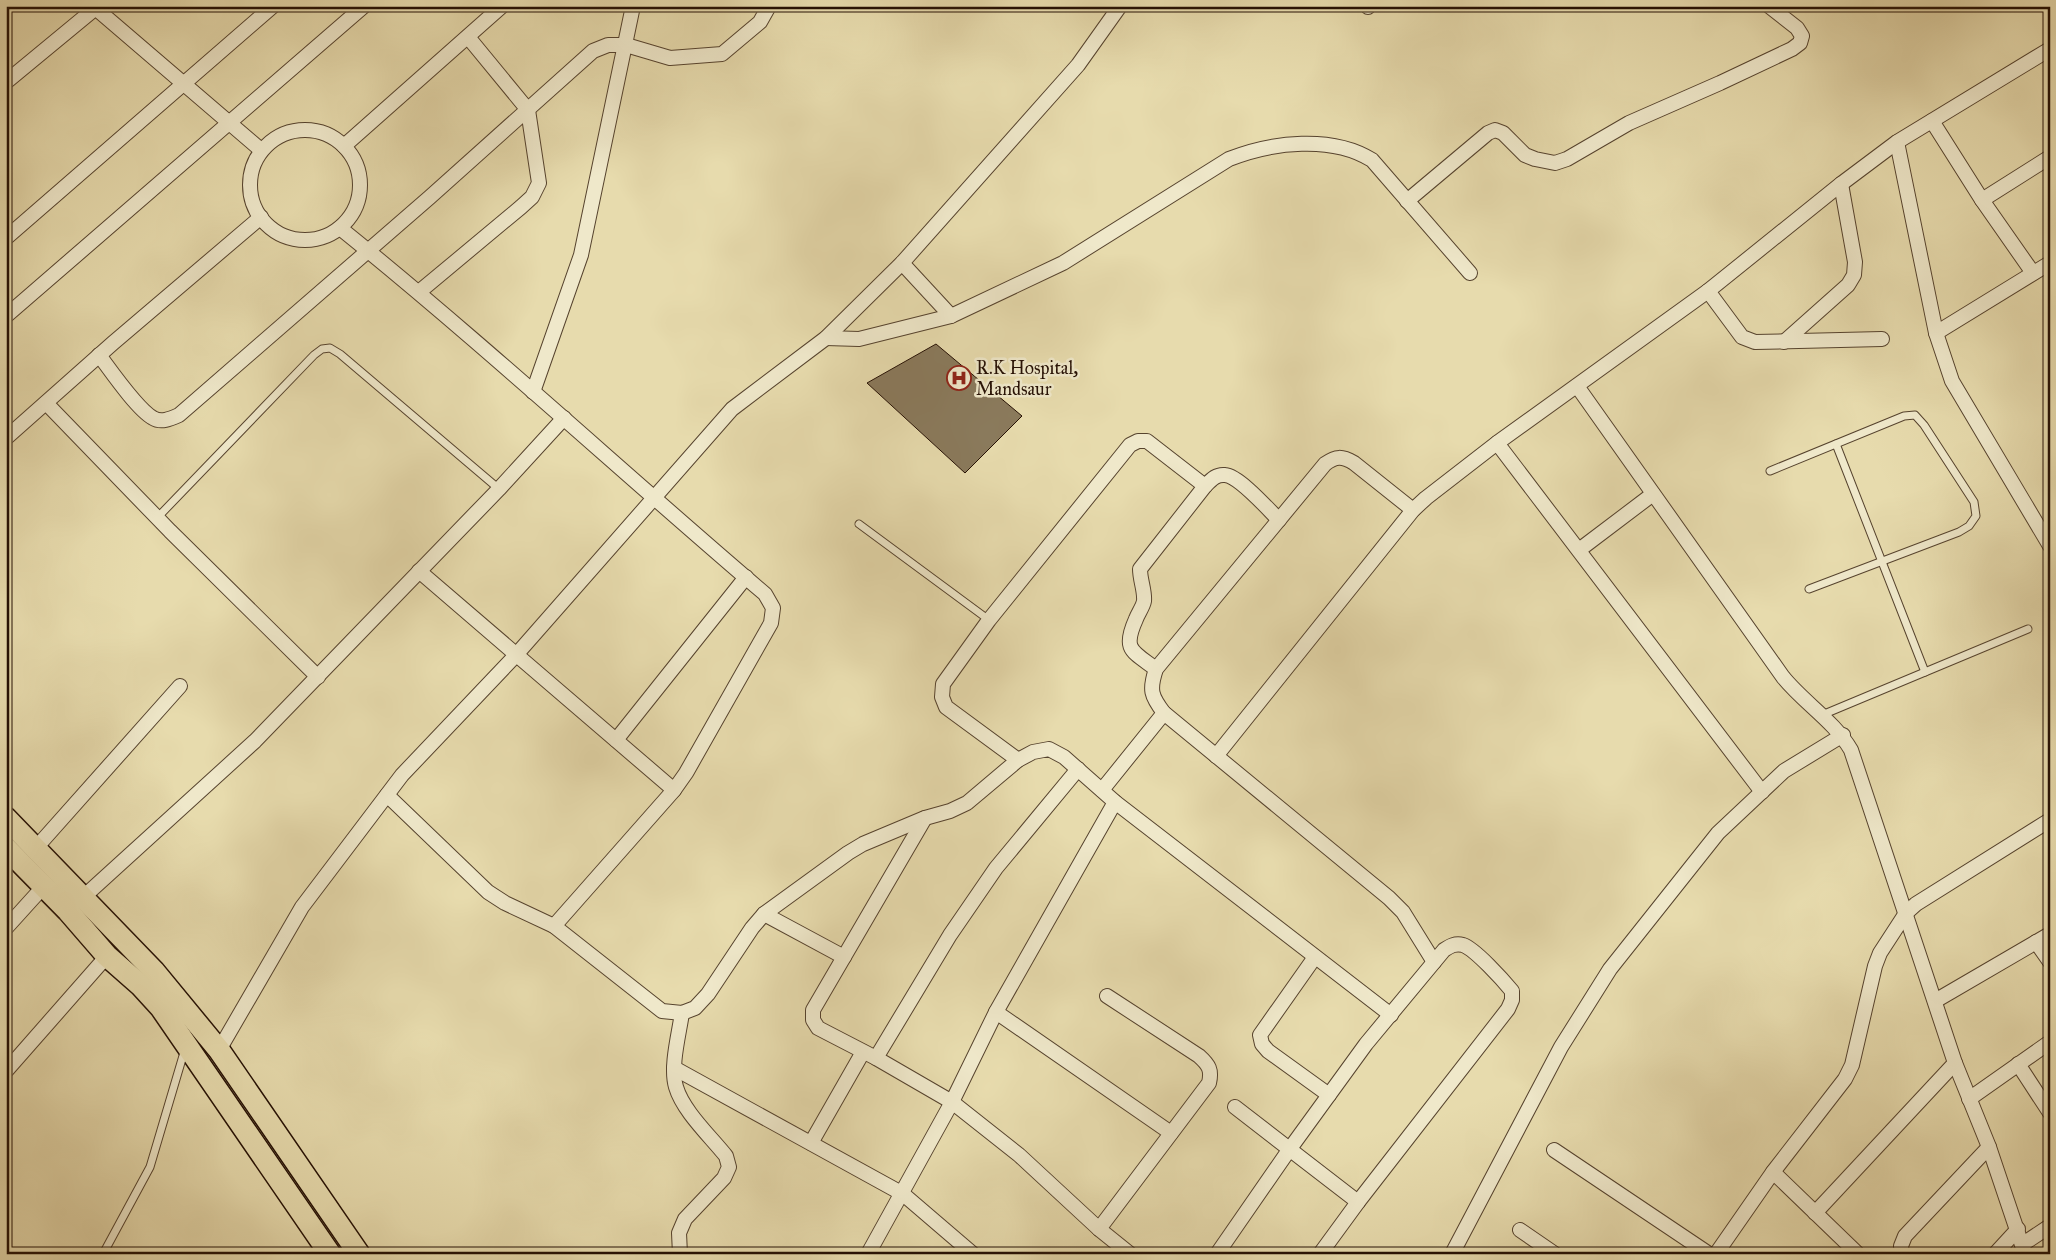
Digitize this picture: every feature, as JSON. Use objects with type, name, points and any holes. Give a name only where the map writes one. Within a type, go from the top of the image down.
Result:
[{"type":"main road","points":[[6,818],[35,849],[75,905],[107,956],[147,978],[161,1008],[330,1254]]},
{"type":"main road","points":[[6,848],[44,886],[75,905],[219,1050],[359,1254]]},
{"type":"street","points":[[6,238],[272,6]]},
{"type":"street","points":[[6,316],[364,6]]},
{"type":"street","points":[[344,146],[502,6]]},
{"type":"street","points":[[533,392],[581,256],[634,6]]},
{"type":"street","points":[[99,356],[140,407],[153,418],[165,421],[179,416],[593,51],[608,45],[626,45],[670,58],[722,54],[760,22],[769,6]]},
{"type":"street","points":[[219,1050],[302,907],[402,775],[516,654],[732,409],[826,338],[902,263],[1078,64],[1120,6]]},
{"type":"street","points":[[1407,201],[1488,133],[1495,130],[1503,133],[1525,155],[1555,163],[1567,159],[1629,123],[1720,84],[1792,49],[1800,43],[1802,36],[1797,28],[1769,6]]},
{"type":"street","points":[[6,82],[95,7],[261,150]]},
{"type":"street","points":[[419,292],[532,197],[539,183],[528,110],[468,37]]},
{"type":"street","points":[[1216,756],[1413,510],[1426,498],[1497,443],[1708,292],[1841,184],[1897,142],[2050,48]]},
{"type":"street","points":[[1932,121],[1982,200],[2033,273]]},
{"type":"street","points":[[311,130],[329,136],[344,146],[355,161],[360,179],[359,197],[352,214],[340,228],[324,237],[307,240],[289,238],[273,230],[260,217],[253,201],[250,183],[254,166],[261,150],[276,138],[293,132],[311,130]]},
{"type":"street","points":[[1897,142],[1936,333],[1952,381],[2050,546]]},
{"type":"street","points":[[826,338],[859,339],[951,316],[1063,263],[1229,160],[1245,153],[1301,144],[1322,144],[1358,151],[1372,160],[1470,273]]},
{"type":"street","points":[[1982,200],[2050,157]]},
{"type":"street","points":[[1784,342],[1848,285],[1854,275],[1856,262],[1841,184]]},
{"type":"street","points":[[6,438],[260,217]]},
{"type":"street","points":[[340,228],[419,292],[653,498],[746,577],[765,594],[773,608],[771,622],[691,764],[674,790],[554,926]]},
{"type":"street","points":[[1936,333],[2050,262]]},
{"type":"street","points":[[902,263],[951,316]]},
{"type":"street","points":[[1708,292],[1742,337],[1755,342],[1882,339]]},
{"type":"street","points":[[1577,386],[1783,677],[1794,691],[1843,735],[1851,750],[1955,1063],[1989,1147],[2024,1249],[2050,1226]]},
{"type":"street","points":[[46,403],[157,518],[318,677]]},
{"type":"street","points":[[75,905],[255,741],[420,571],[564,418]]},
{"type":"street","points":[[1018,760],[946,707],[942,696],[943,684],[989,620],[1130,446],[1138,441],[1146,441],[1205,486]]},
{"type":"street","points":[[1497,443],[1762,792]]},
{"type":"street","points":[[1413,510],[1354,463],[1344,457],[1334,457],[1324,464],[1156,669],[1151,684],[1153,698],[1164,713],[1389,898],[1403,912],[1434,962]]},
{"type":"street","points":[[1156,669],[1134,653],[1128,643],[1144,601],[1140,569],[1205,486],[1215,476],[1226,475],[1236,479],[1279,520]]},
{"type":"street","points":[[1579,550],[1654,494]]},
{"type":"street","points":[[420,571],[674,790]]},
{"type":"street","points":[[616,740],[746,577]]},
{"type":"street","points":[[35,849],[180,686]]},
{"type":"street","points":[[1102,790],[1164,713]]},
{"type":"street","points":[[1452,1254],[1562,1047],[1599,987],[1706,846],[1784,771],[1843,735]]},
{"type":"street","points":[[387,795],[488,892],[505,903],[554,926],[662,1010],[682,1013],[695,1008],[708,994],[752,928],[764,914],[848,853],[863,844],[925,818],[950,811],[966,803],[1018,760],[1033,752],[1049,749],[1064,756],[1115,802],[1391,1015]]},
{"type":"street","points":[[811,1144],[996,868],[1078,769]]},
{"type":"street","points":[[868,1254],[903,1194],[952,1102],[996,1012],[1115,802]]},
{"type":"street","points":[[925,818],[812,1010],[813,1020],[818,1028],[870,1055],[952,1102],[1019,1155],[1099,1229],[1130,1254]]},
{"type":"street","points":[[1716,1254],[1772,1172],[1845,1079],[1852,1065],[1875,966],[1880,953],[1906,913],[1926,897],[2050,820]]},
{"type":"street","points":[[6,928],[44,886]]},
{"type":"street","points":[[764,914],[844,957]]},
{"type":"street","points":[[1935,1001],[2050,934]]},
{"type":"street","points":[[2036,942],[2050,962]]},
{"type":"street","points":[[1217,1254],[1366,1044],[1434,962],[1449,947],[1462,945],[1471,950],[1512,991],[1512,1000],[1508,1009],[1358,1202],[1320,1254]]},
{"type":"street","points":[[6,1071],[107,956]]},
{"type":"street","points":[[1315,957],[1260,1035],[1262,1044],[1268,1051],[1329,1095]]},
{"type":"street","points":[[1099,1229],[1209,1083],[1211,1073],[1209,1065],[1199,1056],[1107,996]]},
{"type":"street","points":[[996,1012],[1171,1133]]},
{"type":"street","points":[[680,1254],[679,1233],[685,1219],[724,1178],[729,1167],[726,1156],[682,1102],[675,1085],[674,1068],[682,1013]]},
{"type":"street","points":[[1969,1099],[2050,1042]]},
{"type":"street","points":[[1815,1213],[1955,1063]]},
{"type":"street","points":[[2018,1064],[2050,1113]]},
{"type":"street","points":[[674,1068],[903,1194],[973,1254]]},
{"type":"street","points":[[1235,1107],[1358,1202]]},
{"type":"street","points":[[1902,1254],[1901,1246],[1904,1236],[1989,1147]]},
{"type":"street","points":[[1554,1150],[1710,1254]]},
{"type":"street","points":[[1772,1172],[1858,1254]]},
{"type":"street","points":[[1520,1230],[1555,1254]]},
{"type":"street","points":[[1995,1254],[2018,1230]]},
{"type":"lane","points":[[157,518],[314,355],[330,348],[340,354],[498,489]]},
{"type":"lane","points":[[1770,471],[1904,416],[1915,415],[1924,425],[1974,502],[1976,516],[1969,526],[1959,532],[1809,589]]},
{"type":"lane","points":[[1836,444],[1925,672]]},
{"type":"lane","points":[[859,524],[989,620]]},
{"type":"lane","points":[[1821,715],[2028,629]]},
{"type":"lane","points":[[103,1254],[150,1167],[186,1044]]},
{"type":"building","points":[[936,344],[1022,416],[965,473],[867,383]]},
{"type":"place","name":"R.K Hospital, Mandsaur","points":[[959,378]]}]
